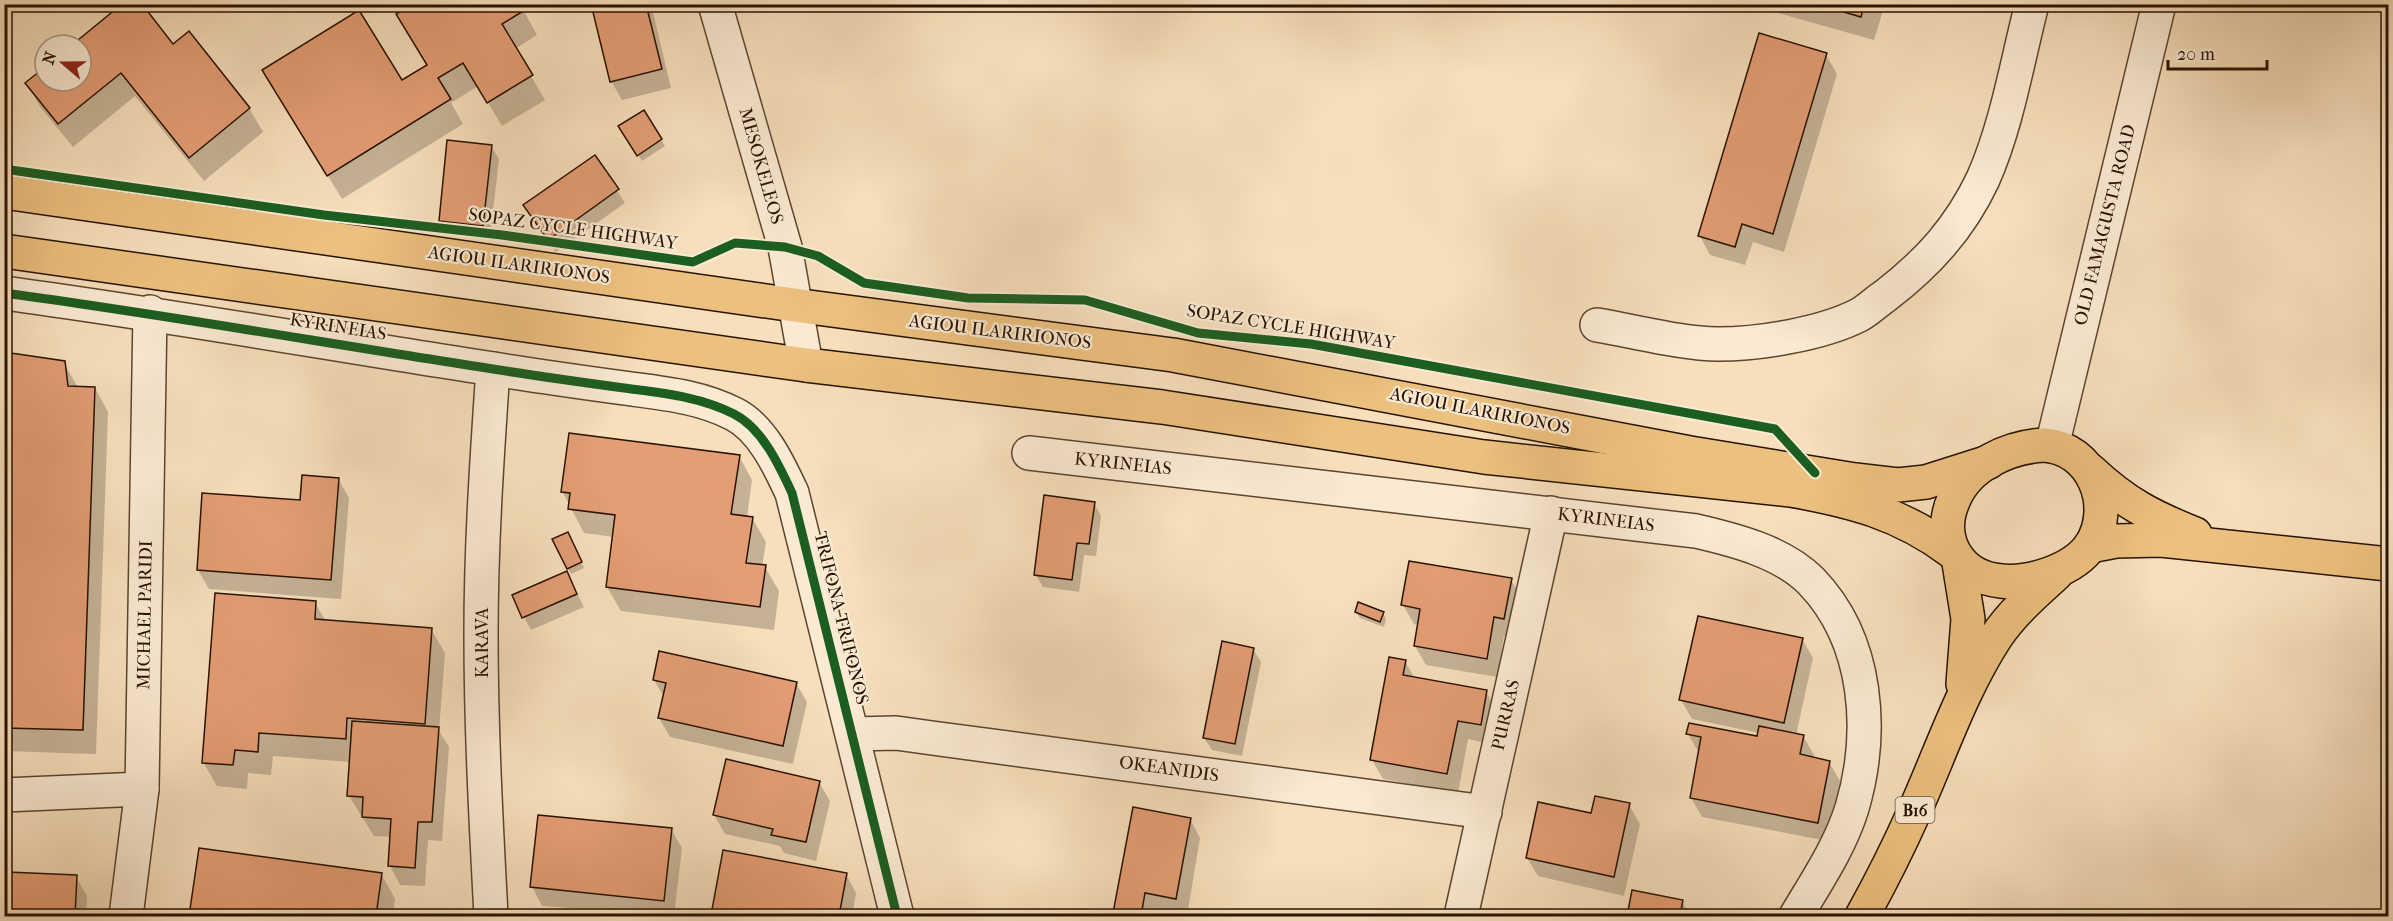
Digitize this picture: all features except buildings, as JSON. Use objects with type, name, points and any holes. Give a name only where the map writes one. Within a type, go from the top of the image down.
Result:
[{"type":"main road","name":"AGIOU ILARIRIONOS","points":[[4,192],[794,305],[1173,355],[1490,413],[1690,453],[1855,480],[1898,485],[1926,482],[1989,462]]},
{"type":"main road","name":"AGIOU ILARIRIONOS","points":[[4,251],[806,365],[1162,407],[1484,457],[1791,490],[1840,499],[1892,515],[1923,530],[1955,557]]},
{"type":"main road","points":[[2222,545],[2143,513],[2116,495],[2080,459],[2052,446],[2013,449],[1989,462],[1973,474],[1954,497],[1948,515],[1955,557],[1978,575],[2000,581],[2024,582],[2064,567],[2090,546],[2116,540],[2222,545],[2388,564]]},
{"type":"main road","points":[[2089,469],[2097,483],[2101,502],[2097,530],[2090,546]]},
{"type":"main road","name":"B16","points":[[1955,557],[1968,619],[1961,701]]},
{"type":"main road","name":"B16","points":[[1862,916],[1915,810],[1961,701],[1997,635],[2029,598],[2064,567]]},
{"type":"street","name":"MESOKELEOS","points":[[715,4],[785,247],[806,365]]},
{"type":"street","points":[[1597,325],[1715,344],[1764,342],[1807,332],[1859,315],[1896,288],[1936,253],[1961,218],[1983,179],[1999,135],[2032,4]]},
{"type":"street","name":"OLD FAMAGUSTA ROAD","points":[[2052,446],[2159,4]]},
{"type":"street","name":"KYRINEIAS","points":[[4,293],[150,312],[493,369],[667,394]]},
{"type":"street","name":"MICHAEL PARIDI","points":[[126,916],[142,789],[150,312]]},
{"type":"street","name":"KARAVA","points":[[490,916],[481,633],[485,482],[493,369]]},
{"type":"street","name":"TRIFONA TRIFONOS","points":[[667,394],[714,404],[750,425],[778,464],[792,493],[897,916]]},
{"type":"street","name":"KYRINEIAS","points":[[1029,453],[1696,531],[1751,546],[1785,563],[1811,580],[1843,628],[1862,685],[1865,724],[1861,764],[1852,808],[1838,843],[1796,916]]},
{"type":"street","name":"PURRAS","points":[[1461,916],[1551,513]]},
{"type":"street","name":"OKEANIDIS","points":[[853,734],[896,733],[923,736],[1485,812]]},
{"type":"street","points":[[4,795],[142,789]]},
{"type":"cycle path","name":"SOPAZ CYCLE HIGHWAY","points":[[4,169],[324,215],[502,235],[693,262],[735,243],[785,247],[818,256],[864,283],[968,298],[1085,300],[1198,333],[1311,344],[1775,429],[1815,473]]},
{"type":"cycle path","points":[[4,293],[666,394],[707,403],[744,420],[769,448],[792,493],[897,916]]}]
